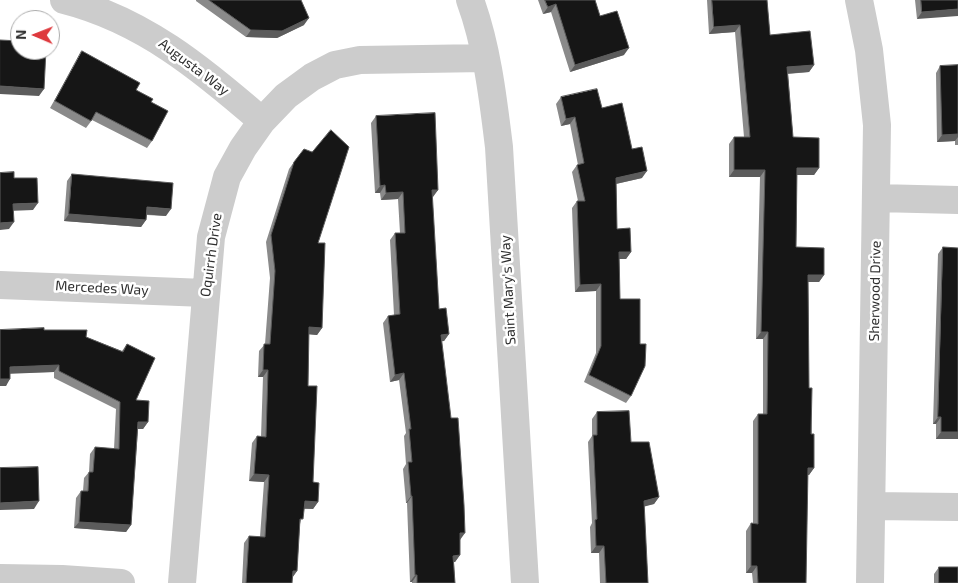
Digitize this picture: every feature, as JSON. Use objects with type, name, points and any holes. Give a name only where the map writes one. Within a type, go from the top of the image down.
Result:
[{"type":"street","name":"Augusta Way","points":[[64,0],[124,21],[158,39],[211,77],[262,121]]},
{"type":"street","name":"Saint Mary's Way","points":[[470,0],[476,17],[494,102],[503,199],[525,583]]},
{"type":"street","name":"Sherwood Drive","points":[[859,0],[874,87],[877,125],[870,583]]},
{"type":"street","name":"Oquirrh Drive","points":[[182,583],[210,237],[227,177],[243,148],[262,121],[286,96],[305,82],[336,65],[360,60],[485,58]]},
{"type":"street","points":[[877,198],[958,200]]},
{"type":"street","name":"Mercedes Way","points":[[0,285],[205,293]]},
{"type":"street","points":[[872,506],[958,507]]},
{"type":"street","points":[[0,578],[62,579],[121,583]]},
{"type":"building","points":[[209,0],[301,0],[309,18],[282,31],[251,30]]},
{"type":"building","points":[[545,0],[595,0],[600,16],[617,11],[629,48],[575,65],[556,4],[548,7]]},
{"type":"building","points":[[712,0],[767,0],[770,35],[810,31],[814,65],[787,67],[793,137],[819,138],[819,168],[797,168],[796,247],[824,248],[824,275],[808,275],[809,388],[812,388],[811,434],[814,434],[814,468],[808,468],[806,583],[758,583],[757,566],[751,566],[751,523],[758,524],[758,414],[767,414],[768,332],[761,332],[765,170],[734,170],[734,137],[750,137],[740,25],[714,27]]},
{"type":"building","points":[[921,0],[958,0],[958,9],[922,12]]},
{"type":"building","points":[[0,40],[10,40],[10,60],[45,60],[44,89],[0,86]]},
{"type":"building","points":[[82,51],[140,83],[136,90],[153,99],[151,102],[168,111],[152,141],[96,112],[91,121],[55,101]]},
{"type":"building","points":[[958,65],[958,134],[942,135],[940,66]]},
{"type":"building","points":[[597,89],[602,108],[622,103],[632,149],[642,147],[647,171],[616,178],[617,229],[630,228],[631,252],[619,252],[620,299],[640,299],[640,344],[646,344],[645,366],[631,396],[589,375],[601,346],[601,284],[580,285],[577,201],[585,201],[577,165],[584,163],[575,117],[566,119],[561,97]]},
{"type":"building","points":[[435,113],[438,190],[432,190],[439,309],[446,308],[449,334],[441,335],[451,418],[458,418],[464,505],[465,533],[460,533],[460,555],[453,556],[455,583],[417,583],[417,575],[415,575],[412,496],[408,462],[412,462],[409,429],[411,429],[404,373],[395,375],[388,316],[400,314],[395,233],[405,233],[403,192],[386,193],[385,185],[380,186],[376,116]]},
{"type":"building","points":[[331,130],[349,147],[318,243],[325,243],[322,328],[309,327],[308,386],[317,386],[313,482],[319,483],[318,502],[305,501],[303,519],[300,519],[297,571],[293,571],[292,583],[246,583],[249,536],[265,537],[269,475],[254,474],[257,436],[266,437],[268,370],[263,370],[264,344],[270,344],[275,271],[271,235],[294,162],[304,149],[312,152]]},
{"type":"building","points":[[14,172],[14,178],[37,178],[38,203],[13,204],[14,222],[0,223],[0,173]]},
{"type":"building","points":[[72,174],[173,183],[171,209],[147,207],[146,220],[69,214]]},
{"type":"building","points":[[943,247],[958,248],[958,432],[941,432],[941,417],[938,417]]},
{"type":"building","points":[[44,328],[44,330],[87,330],[86,337],[123,352],[127,344],[155,358],[136,400],[149,401],[148,422],[138,422],[131,525],[79,522],[81,491],[88,491],[89,472],[93,472],[95,447],[119,449],[120,402],[59,371],[59,365],[10,367],[10,379],[0,379],[0,330]]},
{"type":"building","points":[[629,411],[631,442],[649,442],[659,497],[644,501],[648,583],[606,583],[604,546],[596,546],[595,520],[597,519],[593,435],[597,435],[597,412]]},
{"type":"building","points":[[38,467],[39,501],[0,503],[0,468]]},
{"type":"building","points":[[939,567],[958,567],[958,583],[939,583]]}]
